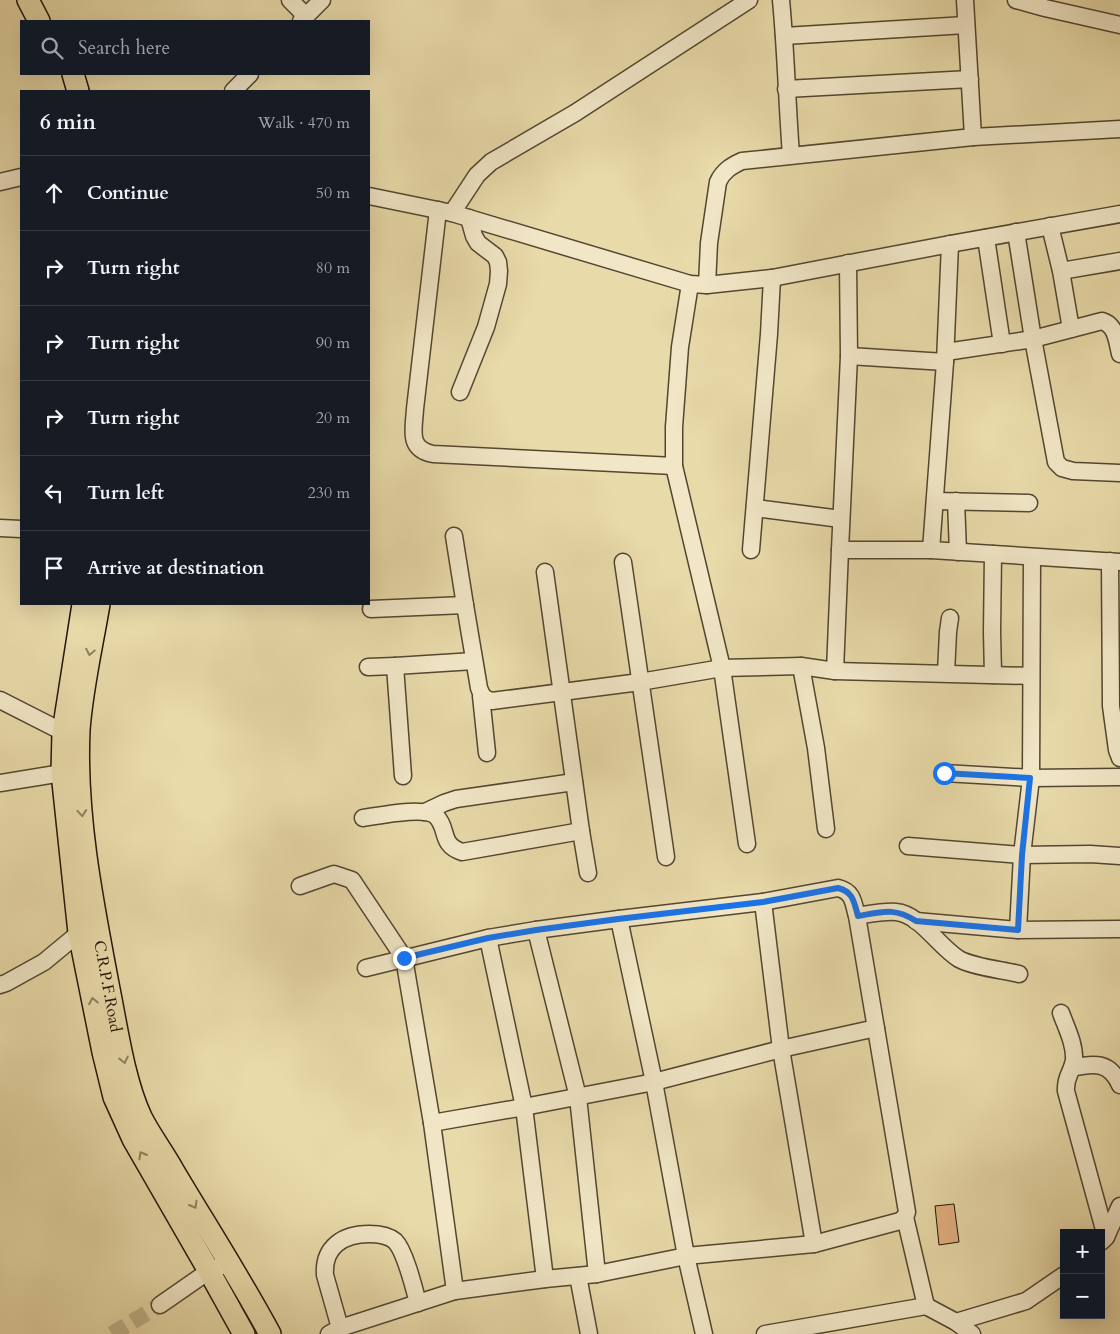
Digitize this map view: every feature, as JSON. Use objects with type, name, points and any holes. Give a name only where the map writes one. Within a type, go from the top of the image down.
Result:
[{"type":"main road","points":[[28,0],[38,20]]},
{"type":"main road","points":[[45,0],[54,20]]},
{"type":"main road","points":[[60,75],[65,90]]},
{"type":"main road","points":[[73,75],[78,90]]},
{"type":"main road","name":"C.R.P.F.Road","points":[[82,605],[63,732],[62,773],[79,933],[103,1052],[114,1097],[133,1139],[244,1334]]},
{"type":"main road","name":"C.R.P.F.Road","points":[[99,605],[86,678],[79,740],[82,816],[94,902],[116,1023],[130,1087],[142,1119],[270,1334]]},
{"type":"street","points":[[290,0],[304,19],[322,0]]},
{"type":"street","points":[[674,466],[433,454],[423,452],[417,447],[414,442],[416,409],[445,212],[477,175],[491,162],[575,113],[750,0]]},
{"type":"street","points":[[781,0],[791,155]]},
{"type":"street","points":[[965,0],[973,136]]},
{"type":"street","points":[[1016,0],[1046,4],[1120,24]]},
{"type":"street","points":[[784,36],[966,25]]},
{"type":"street","points":[[234,90],[249,75]]},
{"type":"street","points":[[786,90],[970,78]]},
{"type":"street","points":[[707,285],[709,243],[718,182],[721,174],[731,166],[742,161],[973,136],[1120,129]]},
{"type":"street","points":[[0,182],[20,177]]},
{"type":"street","points":[[370,196],[469,218],[690,284],[707,285],[772,278],[1120,214]]},
{"type":"street","points":[[460,392],[486,327],[498,284],[499,271],[495,256],[478,243],[474,236],[469,218]]},
{"type":"street","points":[[1050,226],[1061,271],[1071,329]]},
{"type":"street","points":[[1016,232],[1033,339],[1056,462],[1062,468],[1073,472],[1120,473]]},
{"type":"street","points":[[986,238],[1002,344]]},
{"type":"street","points":[[931,550],[946,357],[950,244]]},
{"type":"street","points":[[1061,271],[1120,261]]},
{"type":"street","points":[[836,671],[849,356],[848,263]]},
{"type":"street","points":[[751,550],[772,278]]},
{"type":"street","points":[[690,284],[680,346],[674,427],[674,466],[722,668],[747,844]]},
{"type":"street","points":[[849,356],[946,357],[1033,339],[1102,321],[1107,322],[1118,336],[1120,354]]},
{"type":"street","points":[[935,501],[1029,503]]},
{"type":"street","points":[[956,501],[958,552]]},
{"type":"street","points":[[754,508],[841,518]]},
{"type":"street","points":[[0,528],[20,529]]},
{"type":"street","points":[[454,536],[464,605],[481,696],[488,753]]},
{"type":"street","points":[[840,550],[931,550],[1115,561],[1111,706],[1117,750],[1120,758]]},
{"type":"street","points":[[993,554],[993,675]]},
{"type":"street","points":[[1018,930],[1022,855],[1030,778],[1032,557]]},
{"type":"street","points":[[623,562],[666,857]]},
{"type":"street","points":[[545,572],[588,873]]},
{"type":"street","points":[[371,609],[464,605]]},
{"type":"street","points":[[946,673],[950,618]]},
{"type":"street","points":[[368,668],[474,661]]},
{"type":"street","points":[[395,666],[403,776]]},
{"type":"street","points":[[801,666],[816,748],[826,828]]},
{"type":"street","points":[[481,696],[492,701],[561,693],[722,668],[801,666],[836,671],[1030,676]]},
{"type":"street","points":[[0,700],[63,732]]},
{"type":"street","points":[[0,783],[62,773]]},
{"type":"street","points":[[944,773],[1030,778],[1120,777]]},
{"type":"street","points":[[425,812],[456,799],[574,782]]},
{"type":"street","points":[[363,818],[406,812],[430,813],[436,816],[440,822],[448,844],[462,852],[581,832]]},
{"type":"street","points":[[908,846],[1022,855],[1090,854],[1120,856]]},
{"type":"street","points":[[300,886],[334,874],[352,880],[404,958],[432,1123],[455,1291]]},
{"type":"street","points":[[366,968],[488,938],[536,930],[763,902],[838,888],[846,890],[851,895],[858,916],[906,1212],[905,1217],[926,1306]]},
{"type":"street","points":[[763,902],[781,1049],[814,1244]]},
{"type":"street","points":[[858,916],[898,912],[916,921],[960,959],[969,963],[1019,974]]},
{"type":"street","points":[[618,919],[654,1082],[686,1256],[704,1334]]},
{"type":"street","points":[[916,921],[1018,930],[1120,929]]},
{"type":"street","points":[[536,930],[578,1097],[598,1274]]},
{"type":"street","points":[[0,985],[44,962],[79,933]]},
{"type":"street","points":[[488,938],[524,1107],[545,1279]]},
{"type":"street","points":[[1061,1012],[1072,1046],[1074,1059],[1066,1081],[1066,1091],[1101,1229]]},
{"type":"street","points":[[432,1123],[654,1082],[781,1049],[876,1028]]},
{"type":"street","points":[[1072,1068],[1090,1064],[1107,1068],[1116,1075],[1120,1083]]},
{"type":"street","points":[[1105,1238],[1120,1206]]},
{"type":"street","points":[[418,1303],[402,1251],[395,1241],[382,1235],[358,1234],[346,1237],[335,1245],[330,1252],[325,1268],[335,1331],[455,1291],[598,1274],[686,1256],[814,1244],[893,1224],[905,1217]]},
{"type":"street","points":[[160,1306],[209,1271],[229,1263]]},
{"type":"street","points":[[578,1276],[589,1334]]},
{"type":"street","points":[[956,1322],[1026,1301],[1060,1278]]},
{"type":"street","points":[[765,1334],[926,1306],[956,1322],[972,1334]]},
{"type":"building","points":[[954,1204],[959,1242],[939,1245],[935,1206]]},
{"type":"tunnel","points":[[112,1334],[160,1305]]},
{"type":"route","points":[[404,958],[488,938],[536,930],[763,902],[838,888],[846,890],[851,895],[858,916],[898,912],[916,921],[1018,930],[1022,855],[1030,778],[944,773]]}]
